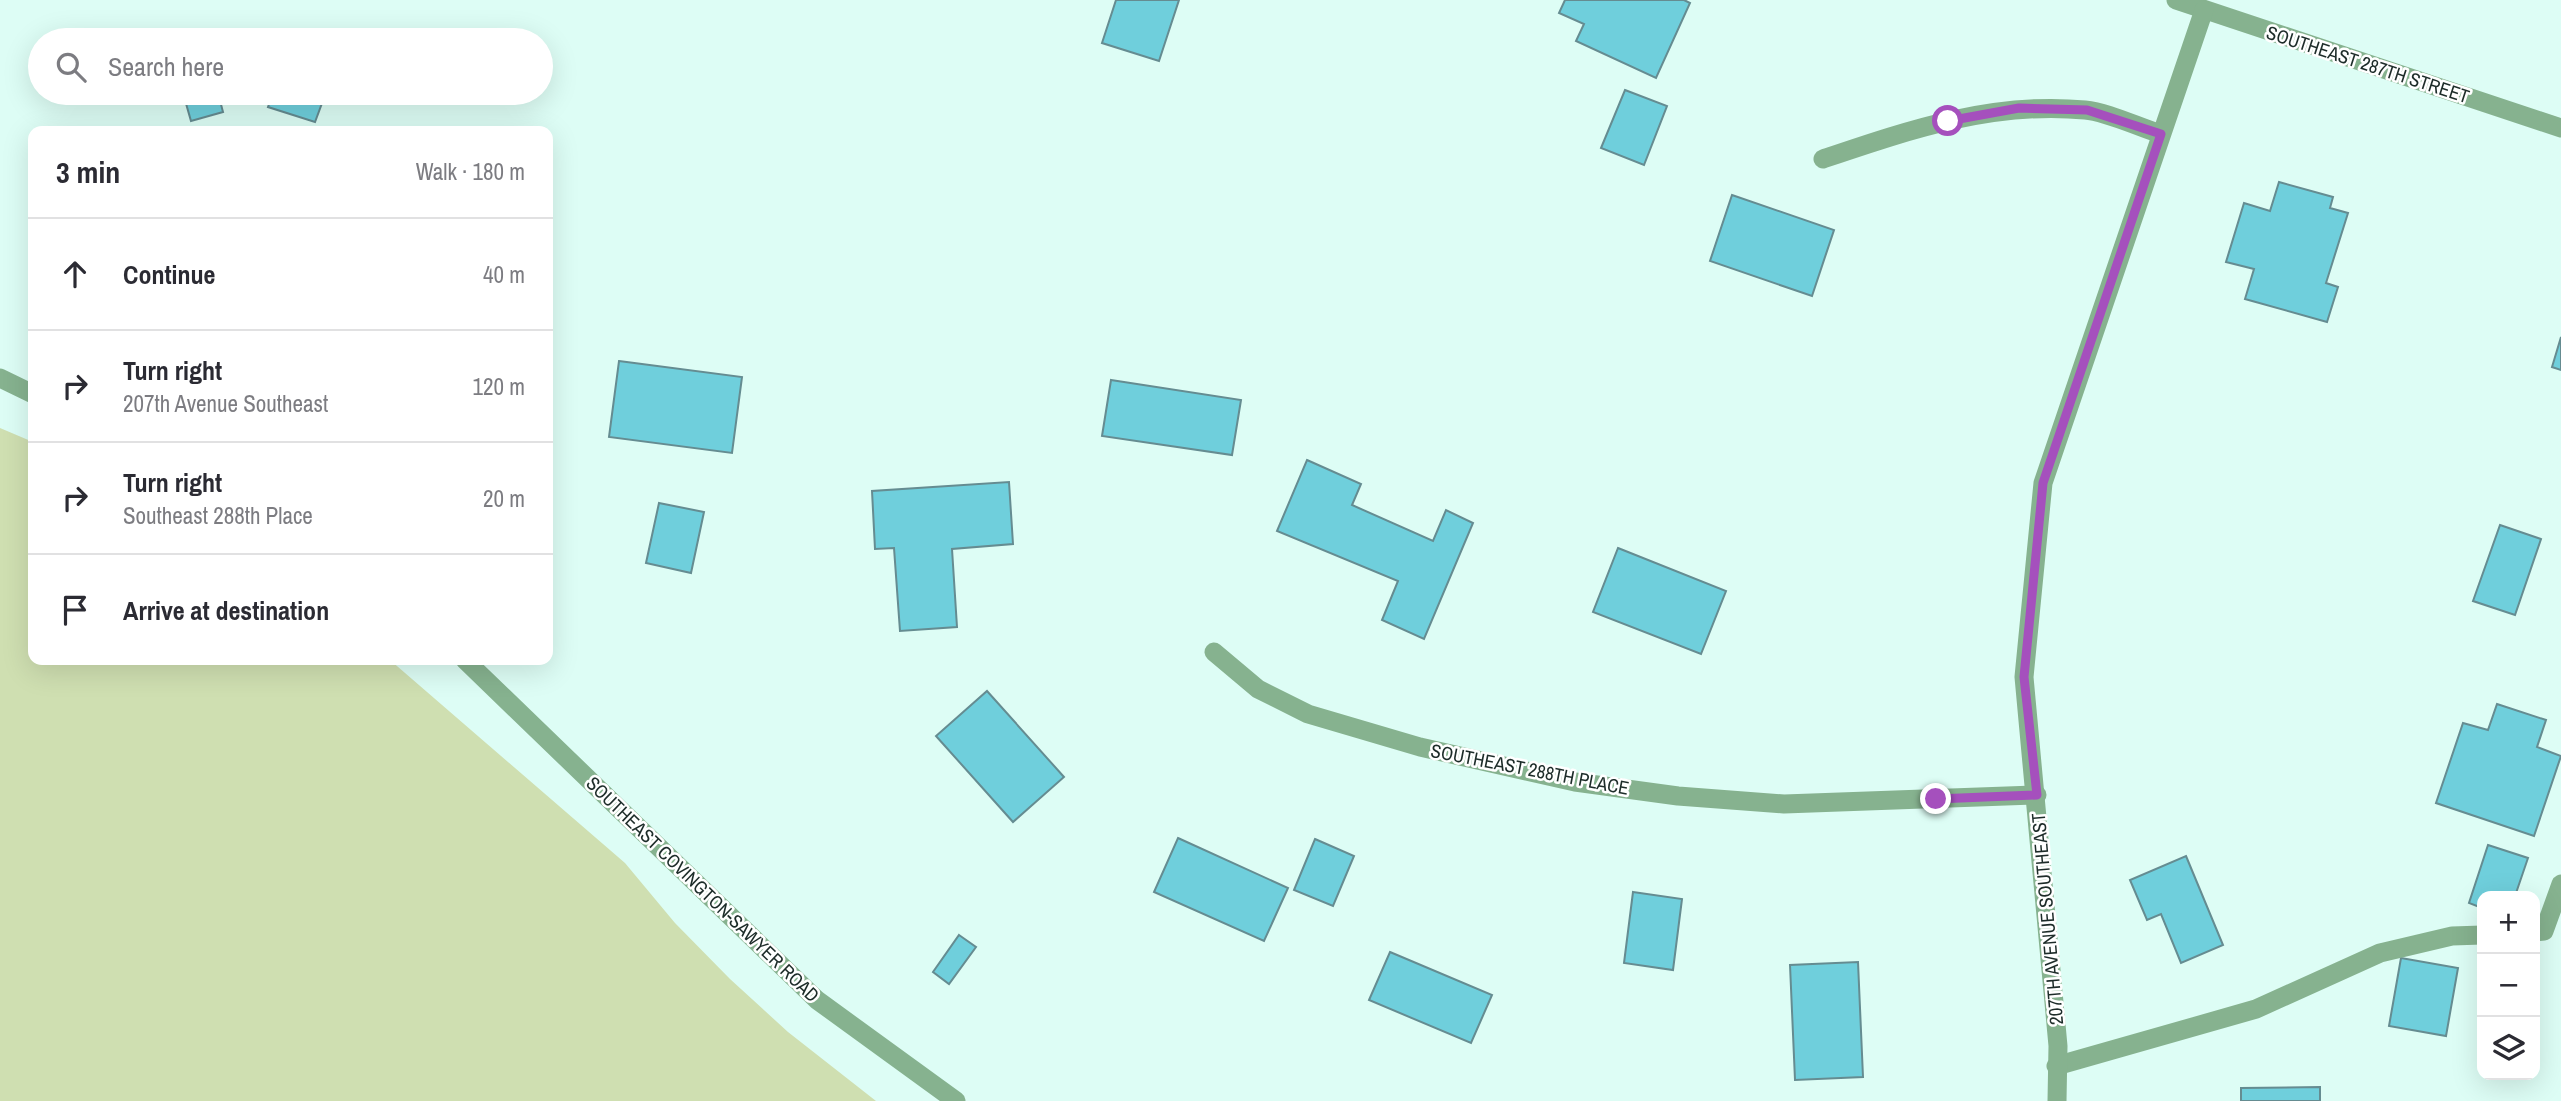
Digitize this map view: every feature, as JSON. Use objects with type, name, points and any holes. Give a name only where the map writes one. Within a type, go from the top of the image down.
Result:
[{"type":"street","name":"SOUTHEAST 287TH STREET","points":[[2176,0],[2561,128]]},
{"type":"street","name":"207TH AVENUE SOUTHEAST","points":[[2057,1101],[2058,1046],[2037,795],[2024,677],[2043,483],[2204,10]]},
{"type":"street","points":[[1823,159],[1925,125],[2019,108],[2087,110],[2161,134]]},
{"type":"street","points":[[0,378],[28,392]]},
{"type":"street","name":"SOUTHEAST 288TH PLACE","points":[[1214,652],[1258,689],[1308,714],[1420,747],[1575,782],[1678,796],[1784,804],[2037,795]]},
{"type":"street","name":"SOUTHEAST COVINGTON-SAWYER ROAD","points":[[470,665],[817,1000],[956,1101]]},
{"type":"street","points":[[2540,931],[2544,931],[2561,884]]},
{"type":"street","points":[[2056,1066],[2256,1009],[2380,953],[2452,936],[2477,935]]},
{"type":"green space","points":[[0,428],[28,440],[28,665],[396,665],[625,863],[675,923],[730,979],[788,1032],[876,1101],[0,1101]]},
{"type":"building","points":[[1116,0],[1179,0],[1159,61],[1102,43]]},
{"type":"building","points":[[1565,0],[1684,0],[1690,3],[1656,78],[1576,41],[1584,24],[1559,13]]},
{"type":"building","points":[[1625,90],[1667,106],[1644,165],[1601,148]]},
{"type":"building","points":[[186,105],[221,105],[223,112],[191,121]]},
{"type":"building","points":[[269,105],[321,105],[315,122],[268,107]]},
{"type":"building","points":[[2279,182],[2333,197],[2330,208],[2348,213],[2326,283],[2338,287],[2327,322],[2245,299],[2254,269],[2226,262],[2244,203],[2270,211]]},
{"type":"building","points":[[1732,195],[1834,230],[1812,296],[1710,261]]},
{"type":"building","points":[[2561,337],[2561,370],[2552,367]]},
{"type":"building","points":[[619,361],[742,377],[732,453],[609,437]]},
{"type":"building","points":[[1111,380],[1241,400],[1232,455],[1102,436]]},
{"type":"building","points":[[1307,460],[1361,484],[1352,505],[1433,541],[1446,510],[1473,523],[1424,639],[1382,620],[1398,581],[1277,531]]},
{"type":"building","points":[[1009,482],[1013,544],[952,549],[957,627],[900,631],[894,548],[875,549],[872,491]]},
{"type":"building","points":[[659,503],[704,512],[691,573],[646,563]]},
{"type":"building","points":[[2500,525],[2541,539],[2515,615],[2473,601]]},
{"type":"building","points":[[1618,548],[1726,591],[1701,654],[1593,612]]},
{"type":"building","points":[[987,691],[1064,777],[1013,822],[936,736]]},
{"type":"building","points":[[2497,704],[2546,720],[2537,747],[2561,756],[2534,836],[2436,803],[2463,723],[2488,730]]},
{"type":"building","points":[[1178,838],[1288,888],[1264,941],[1154,892]]},
{"type":"building","points":[[1315,839],[1354,856],[1333,906],[1294,890]]},
{"type":"building","points":[[2488,845],[2528,858],[2517,891],[2477,891],[2477,906],[2469,903]]},
{"type":"building","points":[[2186,856],[2223,945],[2181,963],[2161,914],[2147,920],[2130,880]]},
{"type":"building","points":[[1633,892],[1682,899],[1673,970],[1624,963]]},
{"type":"building","points":[[959,935],[976,947],[949,984],[933,972]]},
{"type":"building","points":[[1390,952],[1492,995],[1471,1043],[1369,1000]]},
{"type":"building","points":[[2401,958],[2458,968],[2446,1036],[2389,1026]]},
{"type":"building","points":[[1858,962],[1863,1077],[1795,1080],[1790,965]]},
{"type":"building","points":[[2320,1087],[2320,1101],[2241,1101],[2241,1088]]},
{"type":"route","points":[[1936,799],[2037,795],[2024,677],[2043,483],[2161,134],[2087,110],[2019,108],[1948,121]]}]
